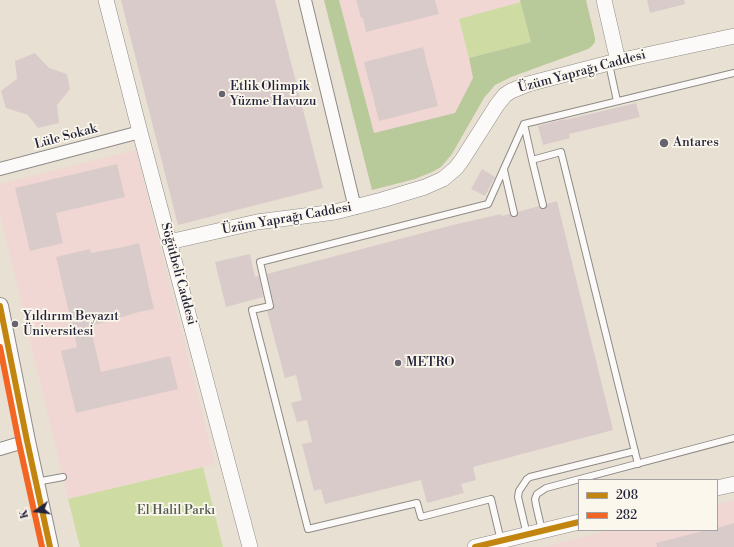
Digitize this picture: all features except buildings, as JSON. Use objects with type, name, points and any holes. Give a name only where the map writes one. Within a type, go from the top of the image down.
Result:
[{"type":"main road","points":[[0,306],[50,547]]},
{"type":"street","name":"Söğütbeli Caddesi","points":[[106,0],[250,547]]},
{"type":"street","points":[[305,0],[355,208]]},
{"type":"street","points":[[604,0],[614,62]]},
{"type":"street","name":"Üzüm Yaprağı Caddesi","points":[[169,242],[257,222],[355,208],[425,187],[443,179],[456,168],[496,105],[511,91],[528,84],[614,62],[734,36]]},
{"type":"street","name":"Lüle Sokak","points":[[0,169],[140,132]]},
{"type":"street","points":[[0,449],[27,441]]},
{"type":"street","points":[[718,488],[734,484]]},
{"type":"street","points":[[475,547],[578,522]]},
{"type":"lane","points":[[614,62],[617,101]]},
{"type":"lane","points":[[524,124],[734,73]]},
{"type":"lane","points":[[524,124],[543,205]]},
{"type":"lane","points":[[501,541],[491,499],[421,517],[417,503],[308,529],[252,310],[270,306],[260,262],[488,204],[524,124]]},
{"type":"lane","points":[[532,160],[561,152],[638,464]]},
{"type":"lane","points":[[504,170],[514,213]]},
{"type":"lane","points":[[580,479],[734,438]]},
{"type":"lane","points":[[527,535],[518,497],[519,490],[527,479],[635,451]]},
{"type":"lane","points":[[36,482],[63,477]]},
{"type":"lane","points":[[542,531],[535,499],[537,494],[546,488],[578,480]]},
{"type":"shaded area","points":[[324,0],[586,0],[595,42],[588,49],[511,77],[495,85],[484,98],[452,154],[441,167],[415,179],[372,190]]},
{"type":"shaded area","points":[[136,150],[215,464],[68,499],[0,214],[0,184]]},
{"type":"shaded area","points":[[734,500],[734,547],[543,547],[608,531],[718,531],[718,504]]},
{"type":"green space","points":[[324,0],[339,0],[374,133],[455,113],[473,78],[469,58],[531,42],[520,0],[586,0],[595,42],[588,49],[511,77],[495,85],[484,98],[452,154],[441,167],[415,179],[372,190]]},
{"type":"green space","points":[[521,2],[531,42],[469,58],[459,19]]},
{"type":"green space","name":"El Halil Parkı","points":[[203,467],[223,547],[80,547],[68,499]]},
{"type":"transit line","name":"208","points":[[0,306],[50,547]]},
{"type":"transit line","name":"282","points":[[0,347],[42,547]]},
{"type":"transit line","name":"208","points":[[475,547],[578,522]]},
{"type":"place","name":"Etlik Olimpik Yüzme Havuzu","points":[[222,94]]},
{"type":"place","name":"Antares","points":[[664,143]]},
{"type":"place","name":"Yıldırım Beyazıt Üniversitesi","points":[[15,324]]},
{"type":"place","name":"METRO","points":[[398,363]]}]
